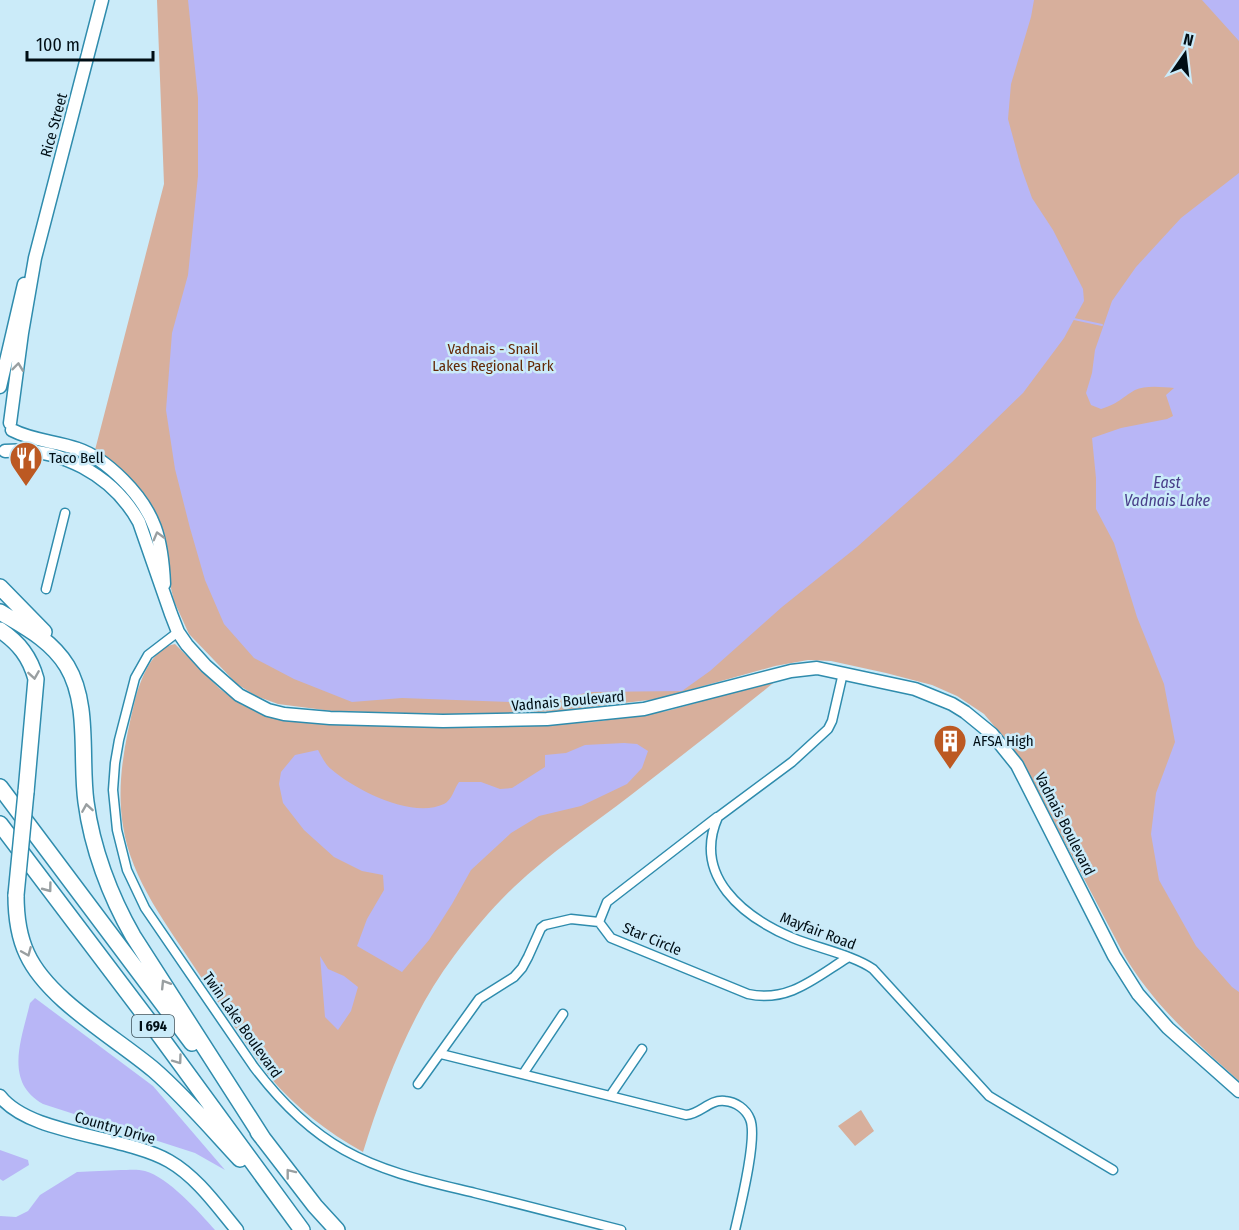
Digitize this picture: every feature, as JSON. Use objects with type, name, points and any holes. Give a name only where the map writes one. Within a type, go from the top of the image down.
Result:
[{"type":"highway","points":[[0,587],[60,649],[71,668],[80,700],[85,801],[95,844],[117,905],[133,936],[264,1140]]},
{"type":"highway","points":[[0,612],[32,630],[48,643],[58,653],[73,676]]},
{"type":"highway","points":[[0,630],[22,648],[32,664],[36,679],[16,896],[18,925],[26,952],[34,968],[46,982],[94,1024],[133,1052],[175,1090],[246,1166],[301,1230]]},
{"type":"highway","name":"I 694","points":[[0,788],[264,1140],[315,1206],[337,1230]]},
{"type":"highway","name":"I 694","points":[[0,824],[152,1024],[301,1230]]},
{"type":"street","name":"Rice Street","points":[[3,453],[12,438],[11,426],[22,333],[35,258],[102,0]]},
{"type":"street","name":"Rice Street","points":[[0,387],[22,289],[35,258]]},
{"type":"street","points":[[0,413],[11,426],[30,438],[61,443],[101,460],[117,482]]},
{"type":"street","points":[[3,453],[19,450],[64,459],[117,482]]},
{"type":"street","name":"Vadnais Boulevard","points":[[117,482],[139,522],[178,632],[227,687],[268,710],[301,716],[516,721],[644,709],[791,671],[817,668],[915,689],[935,696],[965,712],[992,734],[1017,765],[1114,956],[1138,994],[1168,1028],[1239,1091]]},
{"type":"street","points":[[46,589],[65,513]]},
{"type":"street","name":"Twin Lake Boulevard","points":[[178,632],[148,655],[135,678],[115,763],[113,790],[117,830],[127,870],[145,908],[254,1068],[294,1114],[342,1149],[363,1160],[415,1178],[621,1230]]},
{"type":"street","points":[[418,1084],[479,999],[514,977],[522,968],[541,928],[571,919],[599,922],[607,902],[792,762],[828,729],[843,673]]},
{"type":"street","name":"Mayfair Road","points":[[718,817],[712,834],[712,860],[715,872],[727,893],[757,919],[775,930],[865,963],[989,1096],[1113,1170]]},
{"type":"street","name":"Star Circle","points":[[599,922],[611,938],[748,994],[759,996],[781,995],[793,991],[847,958]]},
{"type":"street","points":[[523,1074],[563,1014]]},
{"type":"street","points":[[610,1096],[642,1049]]},
{"type":"street","points":[[441,1054],[686,1115],[696,1113],[717,1101],[734,1103],[746,1112],[752,1127],[747,1175],[735,1230]]},
{"type":"street","name":"Country Drive","points":[[0,1096],[13,1109],[36,1121],[128,1144],[171,1162],[196,1182],[237,1230]]},
{"type":"green space","name":"Vadnais - Snail Lakes Regional Park","points":[[157,0],[1239,0],[1239,1081],[1161,1006],[1135,972],[1028,772],[1012,747],[984,714],[957,696],[932,685],[831,661],[808,660],[775,666],[657,699],[559,711],[444,714],[332,711],[278,704],[256,696],[237,684],[189,634],[174,601],[138,488],[113,462],[95,450],[164,184]]},
{"type":"green space","points":[[175,644],[220,689],[242,705],[275,718],[316,724],[478,728],[594,722],[667,711],[777,680],[542,862],[482,920],[439,978],[412,1025],[380,1101],[363,1152],[313,1118],[290,1099],[269,1076],[163,920],[134,865],[127,846],[121,810],[121,778],[125,747],[135,700],[148,666],[160,651]]},
{"type":"green space","points":[[861,1110],[874,1131],[855,1146],[838,1126]]},
{"type":"water","name":"Vadnais - Snail Lakes Regional Park","points":[[188,0],[1034,0],[1011,84],[1008,119],[1032,198],[1053,230],[1083,289],[1084,301],[1064,338],[1023,393],[952,462],[857,547],[782,607],[710,671],[682,691],[590,692],[541,703],[402,698],[352,702],[294,679],[254,658],[224,624],[205,580],[175,469],[166,410],[172,333],[188,275],[198,176],[198,98]]},
{"type":"water","points":[[1202,0],[1239,0],[1239,41]]},
{"type":"water","name":"East Vadnais Lake","points":[[1239,173],[1239,992],[1196,946],[1159,880],[1151,834],[1156,793],[1175,742],[1164,684],[1137,617],[1114,543],[1096,509],[1092,438],[1121,428],[1173,416],[1166,395],[1174,388],[1139,388],[1116,403],[1101,409],[1091,405],[1086,393],[1095,350],[1112,301],[1136,267],[1181,218]]},
{"type":"water","points":[[637,744],[648,751],[642,768],[627,784],[581,806],[539,816],[511,833],[471,870],[429,940],[402,972],[357,946],[367,919],[384,890],[383,875],[362,871],[334,857],[304,830],[283,803],[279,784],[281,772],[295,755],[318,750],[331,769],[369,793],[401,805],[431,808],[447,802],[459,782],[481,782],[500,789],[512,788],[545,767],[545,755],[566,753],[585,745]]},
{"type":"water","points":[[320,956],[328,969],[344,976],[358,987],[351,1011],[338,1030],[325,1017]]},
{"type":"water","points":[[35,998],[153,1086],[225,1170],[195,1153],[43,1104],[31,1095],[23,1084],[18,1058],[30,1003]]},
{"type":"water","points":[[0,1150],[28,1160],[29,1165],[3,1181],[0,1179]]},
{"type":"water","points":[[145,1171],[163,1180],[183,1196],[215,1230],[0,1230],[0,1216],[16,1217],[28,1211],[40,1195],[77,1172]]},
{"type":"waterway","points":[[1074,319],[1102,325]]},
{"type":"place","name":"Taco Bell","points":[[26,487]]},
{"type":"place","name":"AFSA High","points":[[950,770]]}]
